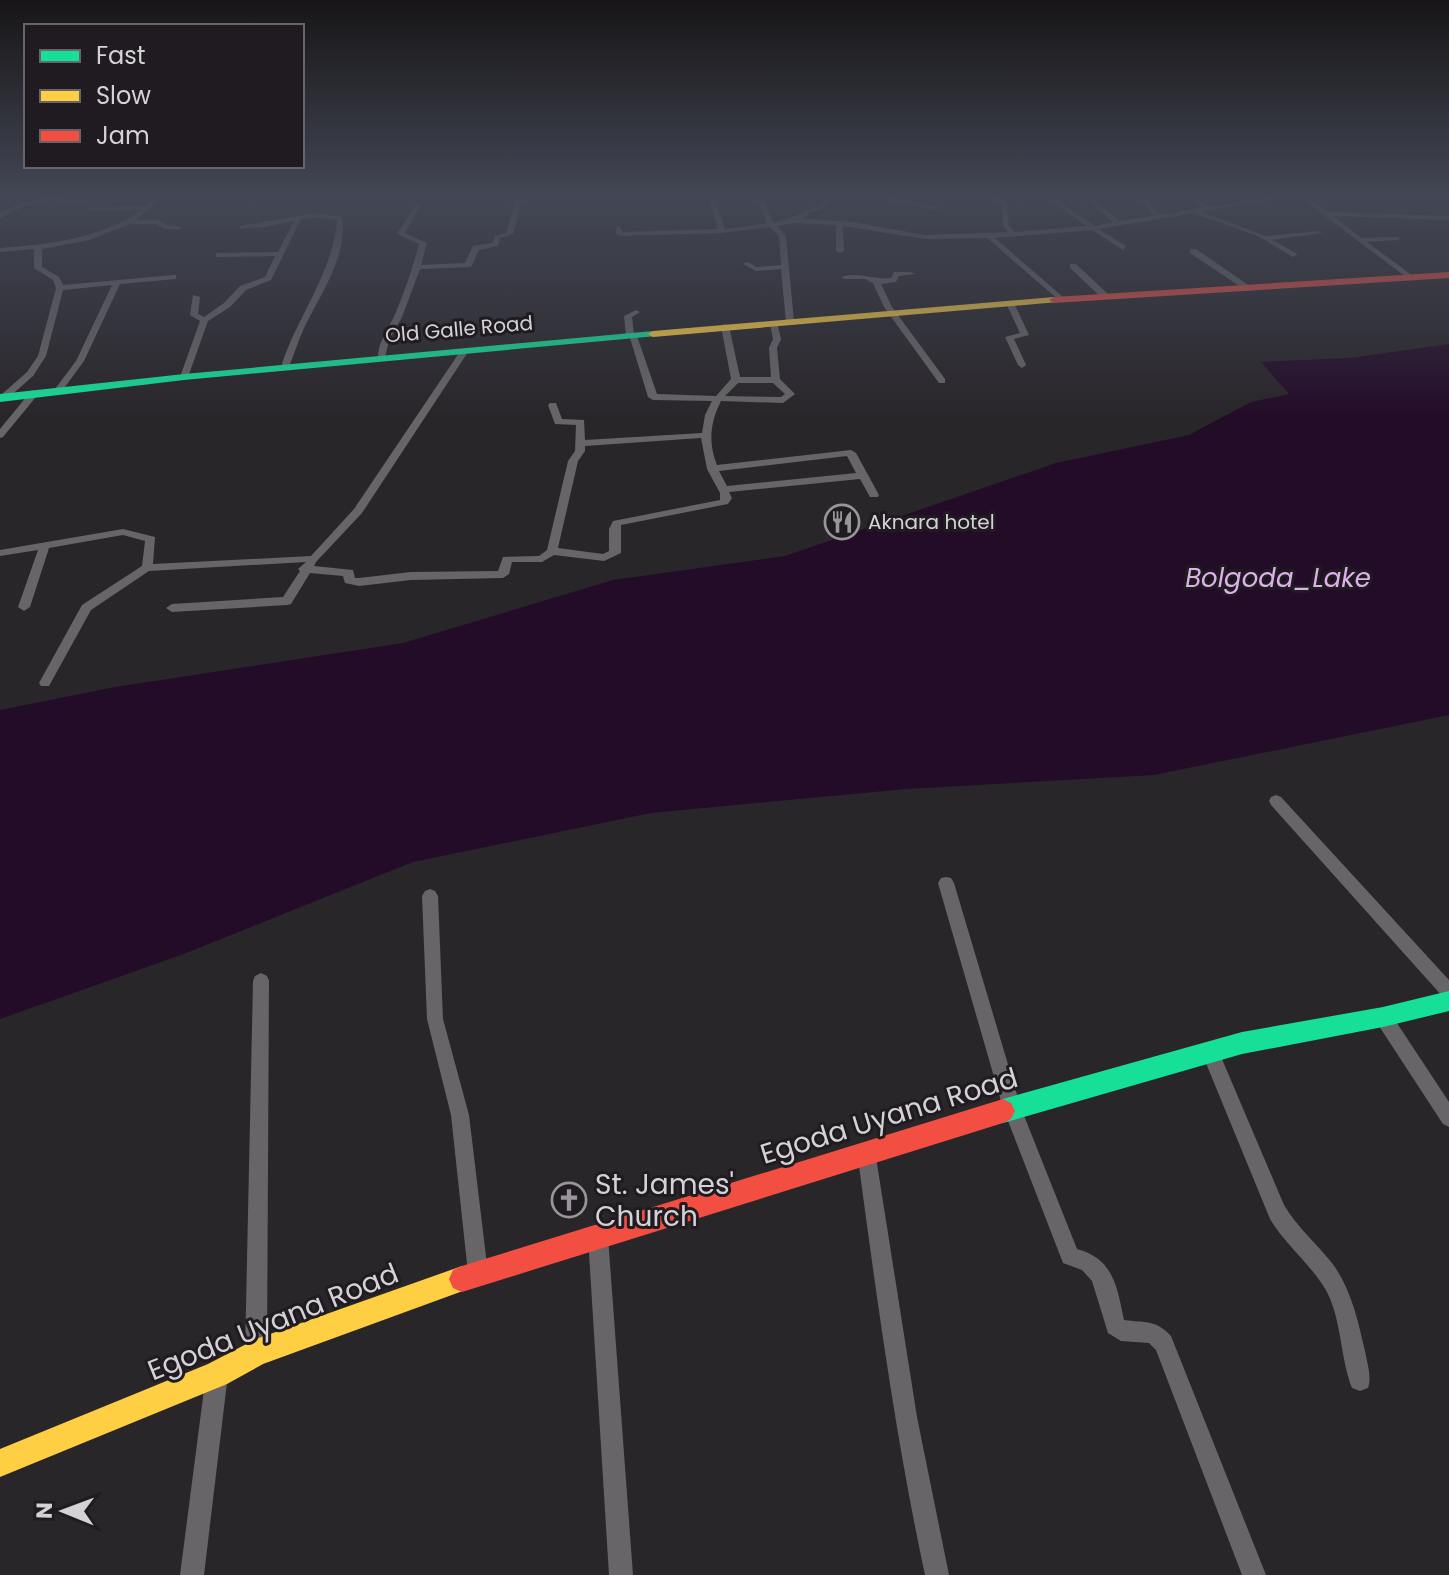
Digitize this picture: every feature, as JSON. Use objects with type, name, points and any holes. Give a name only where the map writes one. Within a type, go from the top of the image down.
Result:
[{"type":"main road","name":"Old Galle Road","points":[[2,397],[725,326],[1060,299],[1449,275]]},
{"type":"main road","name":"Egoda Uyana Road","points":[[0,1463],[217,1374],[256,1353],[478,1273],[866,1151],[1210,1051],[1449,1001]]},
{"type":"street","points":[[2,397],[30,374],[42,356],[60,288],[56,279],[42,270]]},
{"type":"street","points":[[184,377],[204,320],[227,305],[243,288],[268,278],[272,270]]},
{"type":"street","points":[[285,367],[327,270]]},
{"type":"street","points":[[381,358],[385,340],[398,317],[416,270]]},
{"type":"street","points":[[775,380],[776,361],[772,345],[782,323],[785,270]]},
{"type":"street","points":[[1028,270],[1060,299]]},
{"type":"street","points":[[1078,270],[1105,296]]},
{"type":"street","points":[[1222,270],[1250,289]]},
{"type":"street","points":[[1400,270],[1410,278]]},
{"type":"street","points":[[845,277],[866,277],[876,282],[893,280],[897,274],[911,274]]},
{"type":"street","points":[[60,288],[173,277]]},
{"type":"street","points":[[876,282],[892,312],[942,381]]},
{"type":"street","points":[[59,389],[80,361],[117,283]]},
{"type":"street","points":[[196,297],[194,315],[204,320]]},
{"type":"street","points":[[1010,303],[1025,335],[1009,337],[1022,365]]},
{"type":"street","points":[[552,551],[604,558],[615,553],[614,529],[617,523],[724,502],[727,498],[724,489],[707,453],[709,414],[719,398],[736,380],[775,380],[790,394],[783,400],[719,398],[653,397],[627,321],[628,316],[636,312]]},
{"type":"street","points":[[725,326],[736,380]]},
{"type":"street","points":[[172,608],[287,601],[309,564],[358,511],[464,352]]},
{"type":"street","points":[[0,435],[35,392]]},
{"type":"street","points":[[45,683],[86,608],[147,568],[179,569],[252,560],[309,564],[349,573],[349,580],[359,582],[411,576],[503,574],[507,559],[542,559],[552,551],[573,461],[580,451],[581,422],[558,422],[553,405]]},
{"type":"street","points":[[580,443],[708,435]]},
{"type":"street","points":[[712,469],[851,453],[860,476],[874,495]]},
{"type":"street","points":[[724,489],[860,476]]},
{"type":"street","points":[[0,553],[123,532],[151,539],[147,568]]},
{"type":"street","points":[[24,607],[44,547]]},
{"type":"street","points":[[1276,801],[1449,992]]},
{"type":"street","points":[[946,883],[1012,1108],[1070,1256],[1076,1261],[1087,1262],[1099,1272],[1115,1326],[1121,1331],[1154,1333],[1164,1343],[1254,1575]]},
{"type":"street","points":[[430,896],[435,1019],[460,1115],[478,1273]]},
{"type":"street","points":[[256,1353],[261,981]]},
{"type":"street","points":[[1383,1017],[1449,1118]]},
{"type":"street","points":[[1210,1051],[1277,1212],[1289,1234],[1326,1273],[1340,1303],[1360,1380]]},
{"type":"street","points":[[866,1151],[896,1365],[937,1575]]},
{"type":"street","points":[[598,1237],[621,1575]]},
{"type":"street","points":[[192,1575],[217,1374]]},
{"type":"water","name":"Bolgoda_Lake","points":[[1449,344],[1449,715],[1154,775],[906,789],[651,813],[413,862],[181,955],[0,1019],[0,710],[115,687],[403,643],[613,580],[785,556],[1056,463],[1189,435],[1251,402],[1289,394],[1261,362],[1350,358]]},
{"type":"traffic: fast","points":[[0,398],[184,377],[653,334]]},
{"type":"traffic: fast","points":[[1003,1111],[1242,1043],[1383,1017],[1449,1001]]},
{"type":"traffic: slow","points":[[653,334],[1054,300]]},
{"type":"traffic: slow","points":[[0,1463],[217,1374],[256,1353],[462,1279]]},
{"type":"traffic: jam","points":[[1054,300],[1449,275]]},
{"type":"traffic: jam","points":[[462,1279],[1003,1111]]},
{"type":"place","name":"Aknara hotel","points":[[842,522]]},
{"type":"place","name":"St. James' Church","points":[[569,1200]]}]
